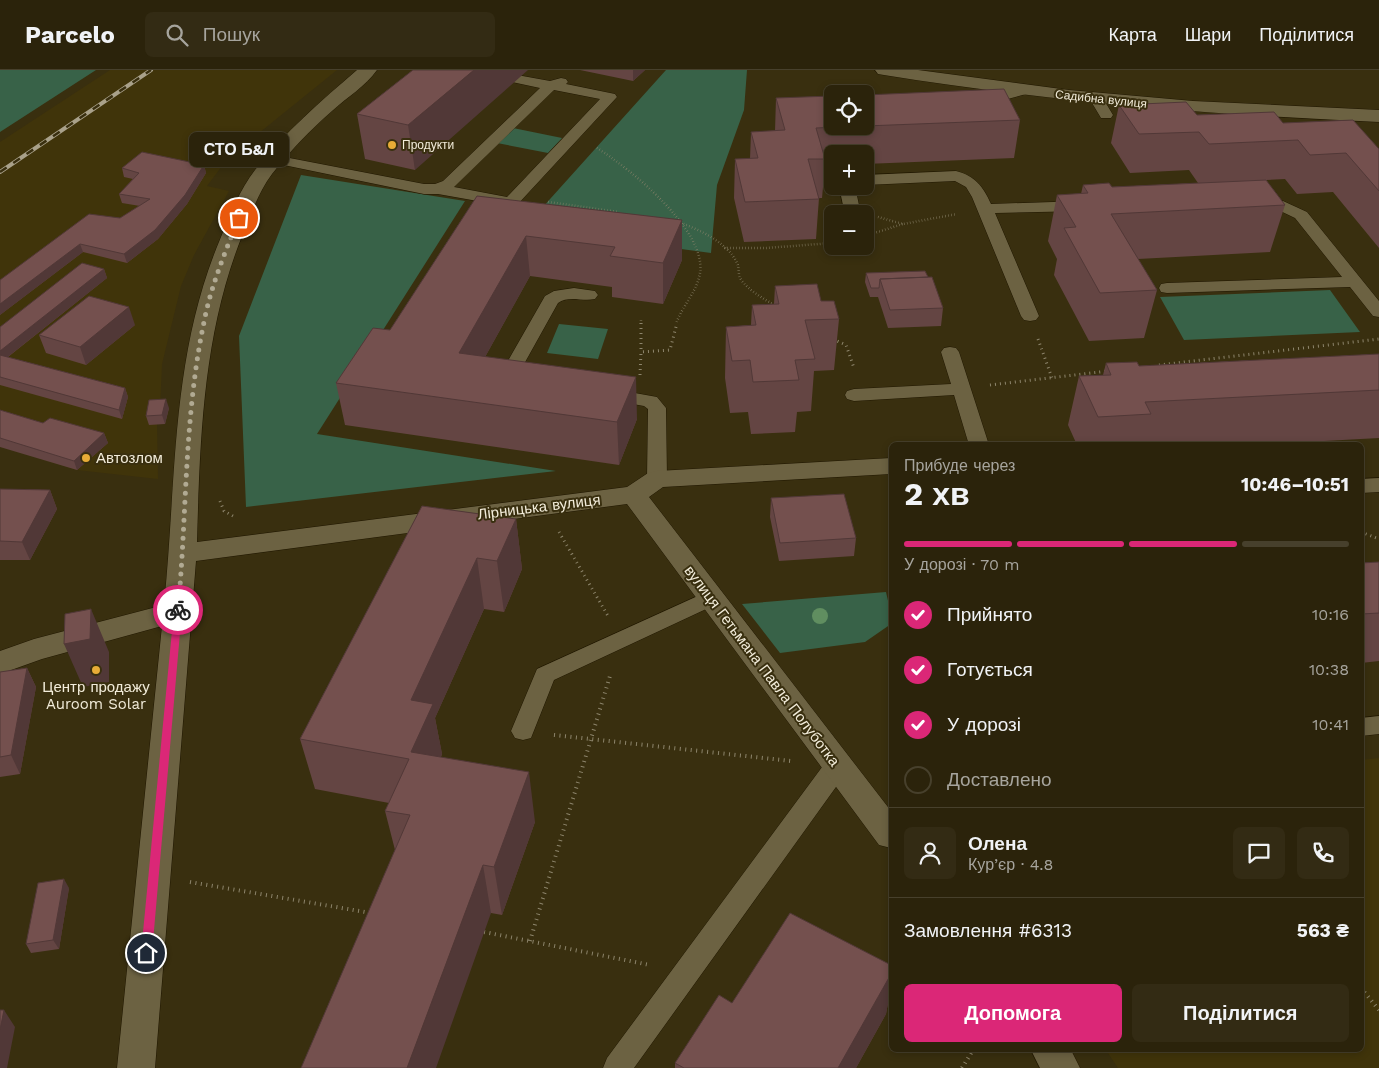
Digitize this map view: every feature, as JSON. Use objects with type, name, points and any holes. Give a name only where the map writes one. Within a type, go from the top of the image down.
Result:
[{"type":"street","points":[[136,1068],[183,553],[187,444],[195,370],[204,320],[219,267],[239,218],[262,174],[304,126],[368,70]]},
{"type":"street","name":"Садибна вулиця","points":[[884,70],[1021,90],[1096,98],[1249,111],[1379,116]]},
{"type":"street","name":"Лірницька вулиця","points":[[183,553],[544,506],[646,487],[889,466]]},
{"type":"street","name":"вулиця Гетьмана Павла Полуботка","points":[[646,487],[711,598],[889,833]]},
{"type":"street","points":[[0,663],[34,650],[178,611]]},
{"type":"street","points":[[1051,1052],[1061,1068]]},
{"type":"lane","points":[[274,159],[424,189],[438,188],[511,202],[610,97],[556,84],[517,79]]},
{"type":"lane","points":[[438,188],[448,184],[556,84]]},
{"type":"lane","points":[[961,107],[1021,90]]},
{"type":"lane","points":[[1096,98],[1106,115]]},
{"type":"lane","points":[[874,180],[956,176],[966,178],[972,182],[1030,316]]},
{"type":"lane","points":[[1238,201],[1277,204],[1301,215],[1379,312]]},
{"type":"lane","points":[[985,209],[1102,205]]},
{"type":"lane","points":[[1167,288],[1353,282]]},
{"type":"lane","points":[[537,386],[514,381],[510,373],[551,300],[557,295],[566,293],[589,295]]},
{"type":"lane","points":[[950,352],[979,442]]},
{"type":"lane","points":[[854,395],[961,389]]},
{"type":"lane","points":[[587,392],[636,397],[650,401],[656,408],[646,487]]},
{"type":"lane","points":[[1364,486],[1379,485]]},
{"type":"lane","points":[[523,731],[545,675],[711,598]]},
{"type":"lane","points":[[1364,727],[1379,725]]},
{"type":"lane","points":[[617,1068],[837,766]]},
{"type":"path","points":[[592,146],[607,154],[646,185],[681,223],[698,255],[700,265],[699,278],[692,296],[680,313],[670,350],[641,352]]},
{"type":"path","points":[[546,201],[627,214]]},
{"type":"path","points":[[874,233],[903,224],[985,209]]},
{"type":"path","points":[[874,216],[903,224]]},
{"type":"path","points":[[672,221],[699,229],[723,248],[737,263],[739,276],[756,294],[782,309]]},
{"type":"path","points":[[723,248],[766,248],[824,244]]},
{"type":"path","points":[[1030,316],[1052,378]]},
{"type":"path","points":[[636,397],[641,352],[641,320]]},
{"type":"path","points":[[828,334],[846,345],[854,368],[885,393]]},
{"type":"path","points":[[1151,366],[1379,339]]},
{"type":"path","points":[[961,389],[1112,371]]},
{"type":"path","points":[[220,496],[220,502],[224,511],[235,518]]},
{"type":"path","points":[[530,942],[621,639],[544,506]]},
{"type":"path","points":[[1364,533],[1379,539]]},
{"type":"path","points":[[523,731],[837,766]]},
{"type":"path","points":[[154,876],[379,915]]},
{"type":"path","points":[[484,932],[687,972]]},
{"type":"path","points":[[1364,992],[1379,1010]]},
{"type":"path","points":[[962,1068],[972,1052]]},
{"type":"shaded area","points":[[110,70],[337,70],[228,158],[207,186],[229,191],[194,255],[181,286],[162,364],[160,409],[157,425],[158,479],[77,470],[0,446],[0,142]]},
{"type":"shaded area","points":[[1379,758],[1379,1068],[1118,1068],[1107,1052],[1364,1052],[1364,760]]},
{"type":"green space","points":[[0,70],[96,70],[0,132]]},
{"type":"green space","points":[[666,70],[747,70],[744,110],[717,185],[711,253],[524,228]]},
{"type":"green space","points":[[513,128],[562,138],[548,153],[497,143]]},
{"type":"green space","points":[[301,175],[465,201],[317,434],[556,471],[246,507],[239,336]]},
{"type":"green space","points":[[1330,290],[1360,332],[1184,340],[1160,297]]},
{"type":"green space","points":[[559,324],[608,329],[598,359],[547,353]]},
{"type":"green space","points":[[886,592],[889,605],[889,625],[865,642],[780,653],[742,604]]},
{"type":"building","points":[[413,70],[474,70],[408,125],[357,114]]},
{"type":"building","points":[[1004,89],[1020,120],[874,126],[874,95]]},
{"type":"building","points":[[824,96],[824,128],[816,128],[824,159],[808,159],[819,199],[745,202],[735,159],[758,158],[751,132],[785,130],[776,98]]},
{"type":"building","points":[[1186,102],[1197,115],[1274,112],[1283,123],[1353,120],[1379,149],[1379,191],[1346,153],[1310,155],[1298,140],[1209,144],[1199,132],[1139,134],[1119,105]]},
{"type":"building","points":[[142,152],[204,165],[185,195],[155,230],[124,254],[80,244],[0,304],[0,280],[89,214],[120,218],[150,199],[119,194],[139,173],[122,168]]},
{"type":"building","points":[[1266,180],[1285,205],[1111,214],[1157,290],[1100,293],[1064,228],[1076,227],[1057,195],[1088,193],[1083,185],[1109,183],[1112,187]]},
{"type":"building","points":[[477,196],[682,220],[663,263],[610,256],[615,247],[526,236],[459,353],[636,377],[617,422],[336,383],[373,328],[390,330]]},
{"type":"building","points":[[82,263],[104,269],[0,351],[0,327]]},
{"type":"building","points":[[925,271],[928,277],[880,279],[879,288],[871,288],[866,273]]},
{"type":"building","points":[[932,277],[943,308],[890,310],[880,279]]},
{"type":"building","points":[[817,284],[821,301],[834,301],[839,319],[805,320],[815,359],[795,360],[799,380],[753,382],[750,360],[732,361],[726,327],[756,325],[752,305],[779,304],[775,286]]},
{"type":"building","points":[[89,296],[129,307],[80,347],[39,335]]},
{"type":"building","points":[[1379,354],[1379,390],[1145,402],[1151,414],[1098,417],[1079,376],[1111,375],[1106,363],[1137,362],[1139,366]]},
{"type":"building","points":[[0,355],[125,388],[119,410],[0,377]]},
{"type":"building","points":[[166,399],[162,415],[146,416],[149,400]]},
{"type":"building","points":[[0,410],[43,423],[50,418],[104,433],[74,461],[0,438]]},
{"type":"building","points":[[0,489],[50,490],[22,542],[0,541]]},
{"type":"building","points":[[844,494],[856,538],[780,543],[771,498]]},
{"type":"building","points":[[422,506],[516,519],[497,561],[477,558],[411,700],[433,704],[411,752],[529,772],[494,867],[483,865],[407,1068],[301,1068],[410,815],[385,811],[409,759],[300,739]]},
{"type":"building","points":[[1379,562],[1379,613],[1364,614],[1364,563]]},
{"type":"building","points":[[91,609],[90,639],[64,644],[65,614]]},
{"type":"building","points":[[27,668],[11,755],[0,757],[0,672]]},
{"type":"building","points":[[64,879],[53,940],[26,944],[38,883]]},
{"type":"building","points":[[790,913],[889,964],[889,978],[838,1068],[684,1068],[675,1063],[719,995],[732,1003]]},
{"type":"building","points":[[0,1010],[4,1010],[0,1030]]},
{"type":"railway","points":[[0,172],[151,70]]},
{"type":"way so far","points":[[178,610],[183,553],[187,444],[195,370],[204,320],[219,267],[239,218]]},
{"type":"place","name":"Продукти","points":[[392,145]]},
{"type":"place","name":"СТО Б&Л","points":[[239,218]]},
{"type":"place","name":"Автозлом","points":[[86,458]]},
{"type":"place","name":"Центр продажу Auroom Solar","points":[[96,670]]},
{"type":"route","points":[[146,953],[178,610]]}]
